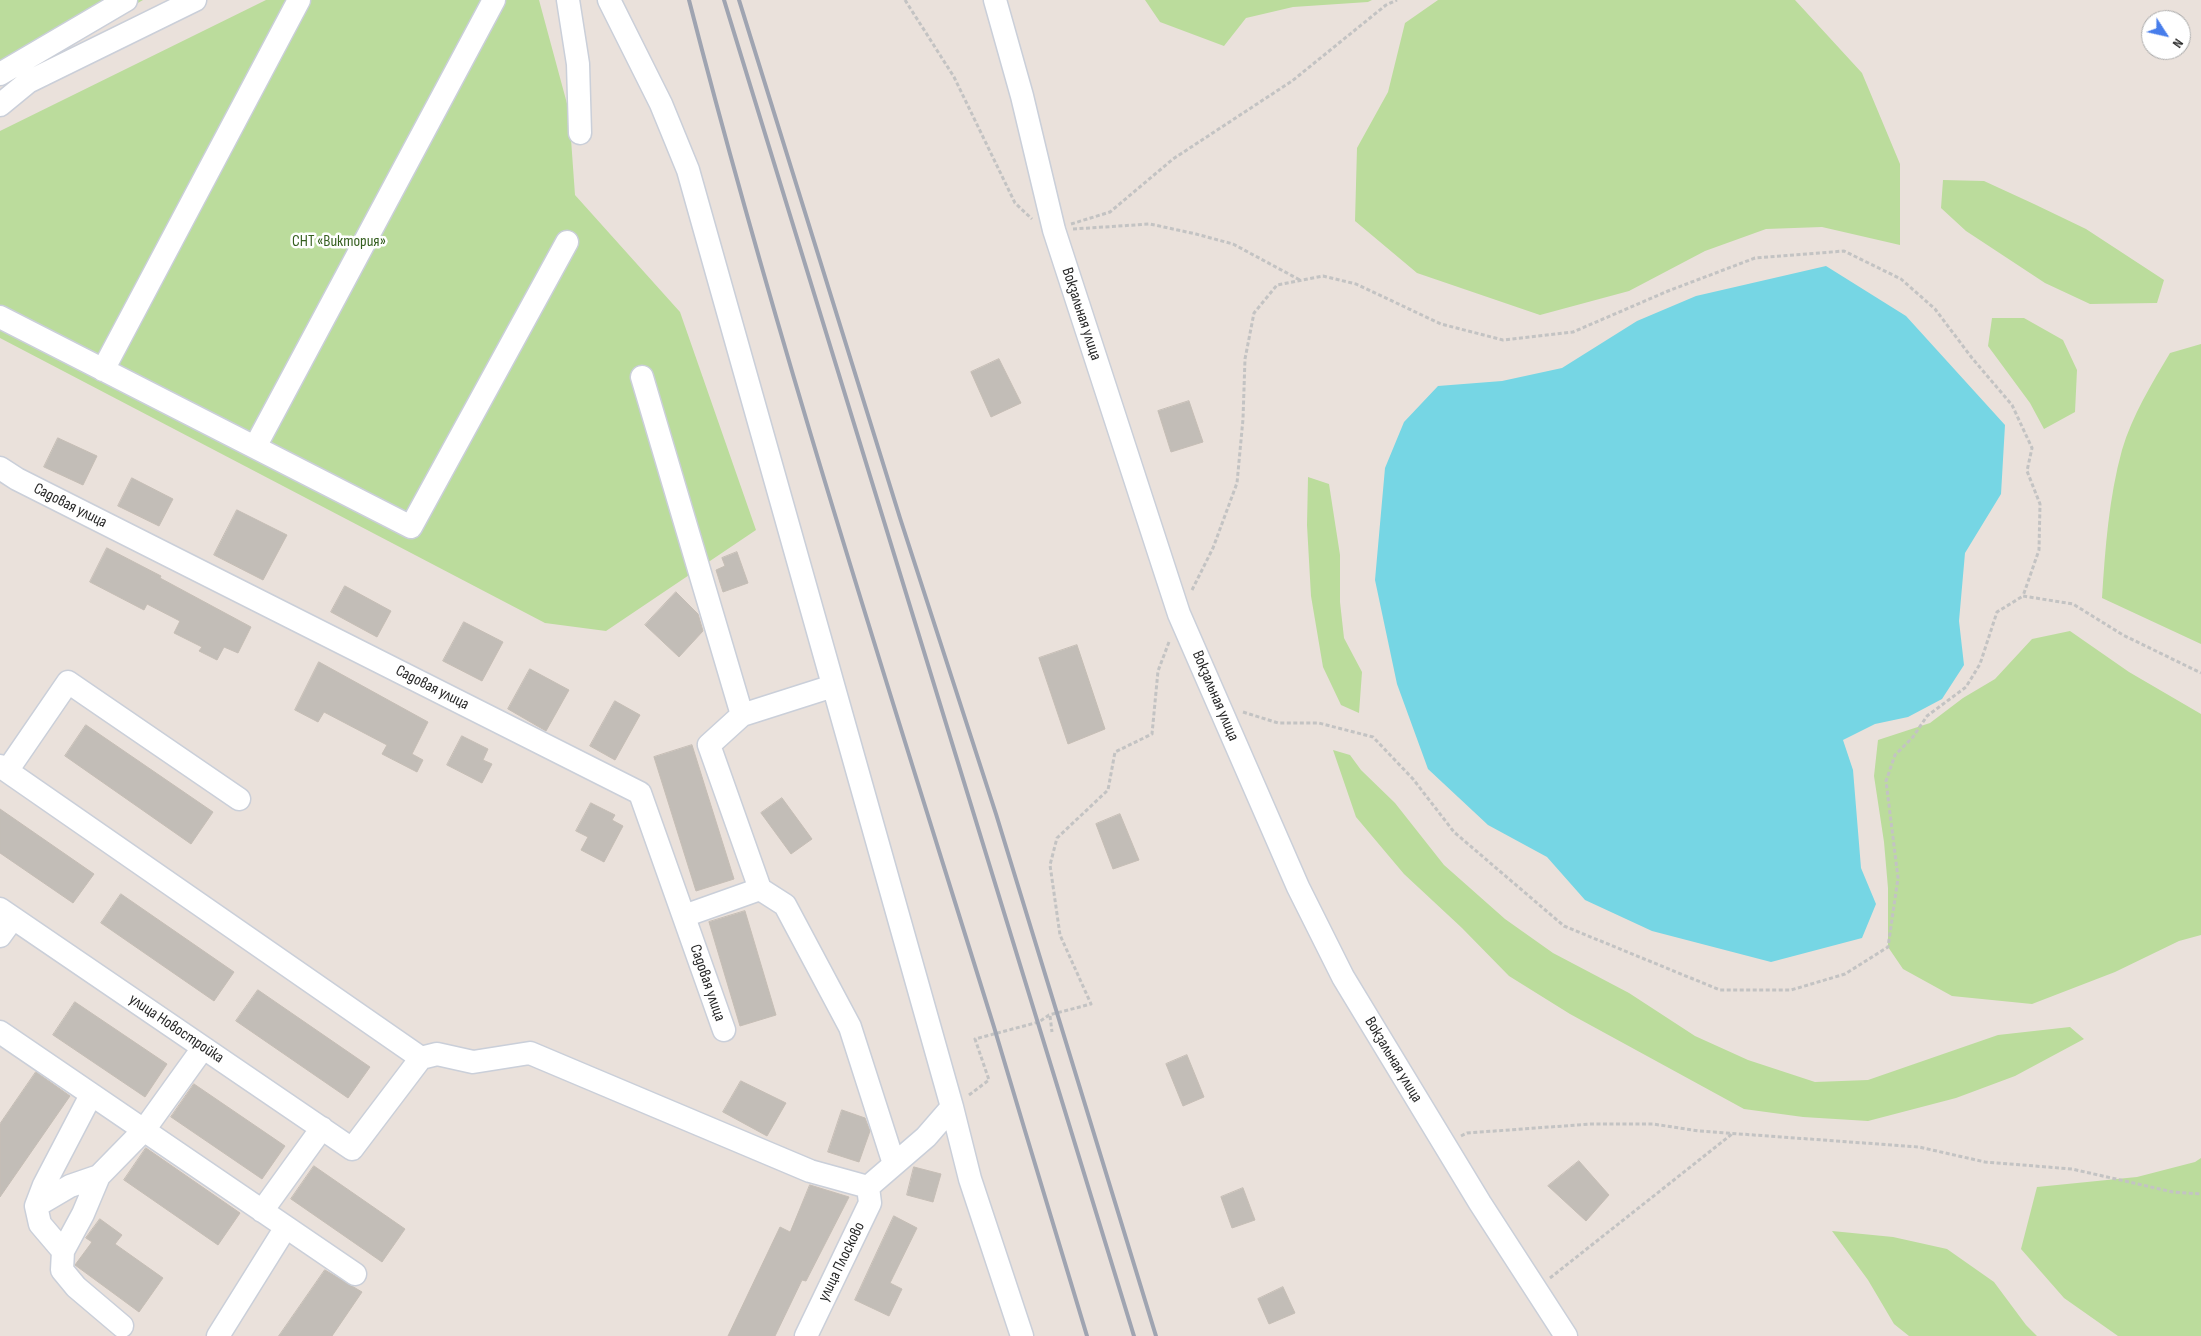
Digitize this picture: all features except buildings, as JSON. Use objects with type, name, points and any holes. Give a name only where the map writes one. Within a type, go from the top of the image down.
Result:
[{"type":"street","points":[[0,106],[28,82],[195,0]]},
{"type":"street","points":[[102,370],[299,0]]},
{"type":"street","points":[[255,447],[494,0]]},
{"type":"street","points":[[568,0],[578,64],[580,132]]},
{"type":"street","points":[[609,0],[661,104],[688,170],[952,1107],[970,1179],[1022,1336]]},
{"type":"street","name":"Вокзальная улица","points":[[995,0],[1022,96],[1054,230],[1180,614],[1298,887],[1335,961],[1443,1142],[1566,1336]]},
{"type":"street","points":[[0,74],[123,1]]},
{"type":"street","points":[[0,317],[411,527],[567,242]]},
{"type":"street","points":[[642,377],[742,715]]},
{"type":"street","name":"Садовая улица","points":[[0,468],[16,480],[640,793],[724,1030]]},
{"type":"street","points":[[239,799],[68,682],[4,768],[421,1058],[436,1054],[473,1062],[530,1053],[810,1171],[868,1187],[926,1137],[952,1107]]},
{"type":"street","points":[[833,686],[742,715],[709,745],[760,889],[785,905],[850,1027],[894,1164]]},
{"type":"street","points":[[684,916],[760,889]]},
{"type":"street","name":"улица Новостройка","points":[[4,921],[203,1048],[352,1149],[421,1058]]},
{"type":"street","points":[[0,1032],[355,1274]]},
{"type":"street","points":[[122,1326],[71,1282],[62,1270],[64,1251],[84,1214],[99,1176],[144,1130],[203,1048]]},
{"type":"street","points":[[64,1251],[40,1224],[36,1206],[44,1185],[91,1095]]},
{"type":"street","points":[[262,1212],[322,1128]]},
{"type":"street","points":[[36,1206],[70,1186],[99,1176]]},
{"type":"street","name":"улица Плосково","points":[[806,1336],[870,1203],[868,1187]]},
{"type":"street","points":[[218,1336],[286,1227]]},
{"type":"path","points":[[905,0],[954,77],[1015,203],[1030,218],[1054,230],[1150,224],[1233,244],[1301,280]]},
{"type":"path","points":[[1054,230],[1110,212],[1173,159],[1292,81],[1386,5],[1397,0]]},
{"type":"path","points":[[952,1107],[989,1080],[975,1039],[1039,1022],[1050,1015],[1090,1004],[1060,935],[1050,866],[1057,838],[1108,790],[1115,752],[1152,734],[1158,671],[1180,614],[1214,548],[1237,483],[1243,419],[1245,359],[1254,313],[1277,286],[1322,276],[1356,284],[1442,324],[1503,340],[1573,332],[1668,291],[1755,258],[1844,251],[1901,279],[1935,309],[1972,358],[2012,405],[2032,448],[2027,471],[2040,504],[2039,550],[2023,596],[1997,612],[1980,664],[1966,687],[1927,716],[1913,737],[1895,755],[1886,781],[1898,878],[1888,947],[1844,974],[1791,990],[1720,990],[1564,926],[1454,832],[1413,779],[1372,737],[1319,723],[1278,723],[1219,705]]},
{"type":"path","points":[[2023,596],[2073,604],[2123,635],[2201,673]]},
{"type":"path","points":[[1050,1015],[1052,1032]]},
{"type":"path","points":[[1443,1142],[1467,1133],[1591,1124],[1653,1124],[1732,1134],[1919,1147],[1984,1162],[2072,1168],[2173,1192],[2201,1194]]},
{"type":"path","points":[[1536,1289],[1732,1134]]},
{"type":"green space","points":[[0,0],[143,0],[0,84]]},
{"type":"green space","name":"СНТ «Виктория»","points":[[266,0],[539,0],[569,111],[575,195],[680,312],[756,530],[606,631],[545,623],[0,338],[0,131]]},
{"type":"green space","points":[[1145,0],[1372,0],[1368,2],[1293,7],[1246,18],[1224,46],[1160,22]]},
{"type":"green space","points":[[1438,0],[1795,0],[1862,73],[1900,164],[1900,245],[1822,227],[1766,229],[1705,251],[1629,291],[1540,315],[1417,273],[1355,221],[1357,148],[1388,92],[1405,23]]},
{"type":"green space","points":[[1943,180],[1984,181],[2086,229],[2164,280],[2157,303],[2090,304],[2045,283],[1966,231],[1941,208]]},
{"type":"green space","points":[[1992,318],[2024,318],[2063,340],[2077,370],[2075,412],[2044,429],[2030,403],[1988,346]]},
{"type":"green space","points":[[2201,344],[2201,644],[2102,598],[2111,505],[2126,437],[2143,400],[2170,353]]},
{"type":"green space","points":[[1308,477],[1329,484],[1340,555],[1340,602],[1344,638],[1362,672],[1359,713],[1341,705],[1323,667],[1311,596],[1307,525]]},
{"type":"green space","points":[[2070,631],[2129,672],[2201,714],[2201,935],[2179,941],[2115,972],[2032,1004],[1952,996],[1903,969],[1888,947],[1888,888],[1884,842],[1874,776],[1878,740],[1930,723],[1963,698],[1995,679],[2032,639]]},
{"type":"green space","points":[[1333,750],[1350,755],[1361,770],[1395,803],[1444,865],[1505,919],[1553,953],[1629,993],[1695,1036],[1748,1060],[1815,1082],[1868,1080],[1998,1035],[2070,1027],[2084,1039],[2015,1076],[1956,1098],[1868,1121],[1803,1117],[1744,1109],[1570,1014],[1509,976],[1462,928],[1404,874],[1356,817]]},
{"type":"green space","points":[[2201,1158],[2201,1336],[2118,1336],[2064,1298],[2021,1249],[2037,1187],[2137,1177],[2195,1162]]},
{"type":"green space","points":[[1832,1231],[1893,1237],[1947,1249],[1994,1282],[2026,1325],[2037,1336],[1909,1336],[1894,1324],[1868,1280]]},
{"type":"water","points":[[1826,266],[1906,316],[2005,425],[2001,494],[1965,553],[1959,621],[1964,665],[1942,699],[1908,717],[1875,724],[1843,740],[1853,770],[1861,868],[1876,904],[1862,938],[1771,962],[1652,931],[1585,900],[1547,857],[1488,825],[1428,769],[1397,684],[1375,580],[1385,468],[1404,422],[1438,386],[1502,381],[1562,368],[1637,321],[1696,296]]},
{"type":"railway","points":[[689,0],[759,258],[835,515],[994,1027],[1087,1336]]},
{"type":"railway","points":[[724,0],[1134,1336]]},
{"type":"railway","points":[[739,0],[900,518],[996,814],[1156,1336]]}]
